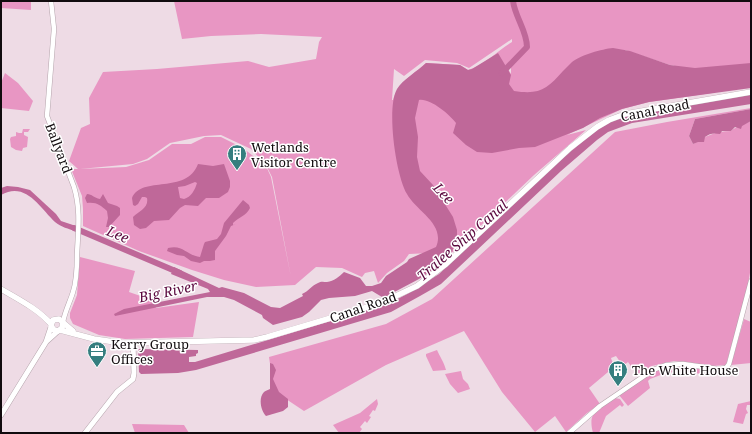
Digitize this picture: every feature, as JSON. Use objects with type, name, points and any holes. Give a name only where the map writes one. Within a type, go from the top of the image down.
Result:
[{"type":"main road","name":"Canal Road","points":[[79,334],[102,341],[133,343],[254,340],[390,300],[417,286],[437,272],[570,148],[602,123],[631,112],[751,92]]},
{"type":"main road","points":[[1,289],[38,313],[79,334]]},
{"type":"main road","points":[[57,322],[54,330],[79,334]]},
{"type":"main road","points":[[46,342],[63,327],[57,322]]},
{"type":"main road","points":[[1,416],[57,322]]},
{"type":"main road","points":[[85,433],[117,392],[131,381],[134,373],[133,343]]},
{"type":"street","name":"Ballyard","points":[[51,1],[54,30],[47,116],[76,192],[79,210],[76,276],[73,292],[65,310],[57,322]]},
{"type":"street","points":[[569,433],[592,412],[653,370],[666,365],[675,364],[690,364],[718,369],[722,369],[727,366],[751,282]]},
{"type":"shaded area","points":[[1,1],[31,1],[31,10],[1,8]]},
{"type":"shaded area","points":[[174,1],[751,1],[751,73],[708,78],[691,76],[683,73],[676,66],[625,50],[608,56],[591,68],[559,111],[541,129],[531,133],[519,134],[507,131],[482,117],[475,106],[483,96],[495,87],[508,69],[511,74],[511,60],[470,103],[451,89],[434,81],[424,80],[415,82],[403,89],[400,93],[398,101],[406,102],[411,93],[418,88],[426,86],[443,91],[459,101],[492,133],[506,139],[519,142],[526,142],[535,139],[548,132],[570,110],[589,85],[599,75],[611,66],[625,62],[634,62],[650,67],[691,90],[712,93],[649,102],[622,109],[567,135],[586,130],[534,175],[453,252],[409,254],[404,261],[387,273],[378,283],[374,271],[365,273],[362,277],[342,268],[316,267],[295,285],[256,287],[224,280],[192,270],[139,251],[83,226],[82,196],[71,169],[78,169],[69,161],[81,128],[90,124],[89,98],[103,72],[248,61],[269,67],[316,59],[319,42],[322,37],[261,34],[182,39]],"holes":[[[512,39],[512,42],[485,61],[468,70],[460,65],[426,63],[402,83],[392,100],[394,69],[404,76],[425,60],[457,63],[469,68]],[[221,135],[251,149],[266,165],[272,177],[291,277],[271,177],[266,166],[243,148],[221,137],[205,137],[191,144],[172,144],[149,160],[126,167],[80,169],[133,164],[147,159],[170,143],[204,136]]]},
{"type":"shaded area","points":[[613,48],[630,51],[670,65],[695,68],[751,63],[751,88],[649,102],[622,109],[600,118],[583,128],[535,147],[519,148],[492,153],[477,152],[466,145],[453,133],[456,123],[449,115],[428,101],[419,100],[415,118],[418,137],[417,157],[420,171],[433,185],[453,217],[457,230],[457,237],[452,252],[437,267],[419,279],[385,297],[382,297],[372,291],[355,296],[321,300],[302,317],[273,325],[263,318],[262,315],[234,300],[224,297],[207,297],[115,316],[114,314],[124,309],[210,292],[208,289],[171,274],[174,267],[219,288],[222,287],[244,293],[271,307],[280,308],[303,296],[302,294],[316,284],[320,282],[332,281],[344,272],[360,278],[366,286],[381,283],[386,276],[407,262],[409,259],[436,247],[438,239],[437,231],[434,225],[407,194],[399,173],[392,126],[392,111],[394,98],[399,86],[426,63],[460,65],[468,70],[498,53],[511,75],[509,84],[514,91],[537,91],[552,82],[576,59]]},
{"type":"shaded area","points":[[5,73],[18,83],[33,101],[29,111],[1,108],[1,83]]},
{"type":"shaded area","points":[[751,94],[751,104],[632,123],[608,132],[561,171],[441,284],[391,312],[196,370],[178,373],[141,374],[139,372],[138,349],[198,350],[196,356],[189,357],[189,362],[195,362],[390,303],[439,274],[551,168],[601,126],[623,116]]},
{"type":"shaded area","points":[[751,108],[695,119],[689,136],[693,144],[711,134],[731,131],[751,121],[751,267],[747,290],[726,365],[712,366],[674,361],[652,366],[638,376],[628,362],[623,366],[616,356],[611,358],[614,367],[589,388],[600,404],[587,413],[566,432],[555,416],[535,432],[502,392],[464,331],[386,365],[304,411],[274,391],[269,357],[386,324],[432,299],[615,132]]},
{"type":"shaded area","points":[[751,109],[751,121],[742,126],[741,129],[735,127],[731,131],[722,131],[720,134],[710,134],[705,137],[704,142],[693,144],[689,136],[695,119]]},
{"type":"shaded area","points":[[23,129],[30,129],[28,132],[24,132],[24,135],[28,137],[27,147],[23,148],[22,151],[16,150],[11,147],[10,139],[11,137],[16,136],[16,132],[22,133]]},
{"type":"shaded area","points":[[198,164],[213,166],[224,164],[230,181],[228,192],[219,198],[206,198],[198,206],[185,205],[180,208],[169,220],[154,221],[146,228],[140,229],[134,225],[133,217],[145,207],[147,201],[147,198],[142,197],[138,204],[135,206],[133,205],[132,198],[137,191],[145,187],[184,179],[192,173]],"holes":[[[195,182],[197,183],[194,191],[189,197],[184,199],[180,198],[178,187]]]},
{"type":"shaded area","points":[[7,186],[30,190],[56,214],[61,221],[76,226],[75,231],[62,227],[55,222],[32,198],[25,194],[18,191],[1,195],[1,188]]},
{"type":"shaded area","points":[[87,194],[100,199],[103,194],[108,203],[120,208],[120,215],[109,227],[106,227],[108,218],[107,211],[98,204],[87,203],[85,198]]},
{"type":"shaded area","points":[[243,200],[249,205],[250,208],[233,223],[233,225],[236,224],[231,226],[215,251],[215,260],[200,263],[167,251],[168,248],[177,247],[200,257],[205,242],[217,239],[221,234],[224,223]]},
{"type":"shaded area","points":[[80,257],[135,271],[129,292],[152,300],[156,308],[199,302],[193,337],[125,339],[99,335],[73,324],[70,318],[70,313],[77,295]]},
{"type":"shaded area","points":[[744,319],[751,322],[751,363],[731,365]]},
{"type":"shaded area","points":[[437,350],[446,370],[433,371],[426,356],[426,354]]},
{"type":"shaded area","points":[[270,363],[273,364],[276,370],[273,379],[279,392],[288,399],[288,407],[283,411],[266,416],[262,408],[261,398],[264,392],[270,389]]},
{"type":"shaded area","points":[[674,366],[693,367],[704,371],[703,375],[686,370],[666,373],[650,379],[648,381],[650,388],[628,406],[619,395],[649,374],[659,369]]},
{"type":"shaded area","points":[[461,371],[463,379],[468,384],[470,389],[458,393],[450,384],[445,374]]},
{"type":"shaded area","points":[[615,398],[620,399],[624,405],[622,407],[620,405],[606,416],[599,433],[593,433],[593,415],[599,408]]},
{"type":"shaded area","points":[[377,399],[378,404],[375,411],[373,410],[369,416],[371,417],[367,423],[365,421],[360,427],[362,429],[359,433],[339,433],[333,425],[360,413]]},
{"type":"shaded area","points":[[751,401],[751,405],[747,405],[746,409],[748,413],[746,414],[743,424],[733,422],[738,404]]},
{"type":"shaded area","points":[[132,424],[184,425],[189,433],[135,433]]},
{"type":"waterway","points":[[502,73],[527,47],[525,35],[513,1]]},
{"type":"waterway","name":"Lee","points":[[74,228],[180,273]]},
{"type":"place","name":"Wetlands Visitor Centre","points":[[237,171]]},
{"type":"place","name":"Kerry Group Offices","points":[[97,368]]},
{"type":"place","name":"The White House","points":[[618,387]]},
{"type":"water label","name":"Tralee Ship Canal","points":[[462,240]]},
{"type":"water label","name":"Big River","points":[[168,291]]}]
